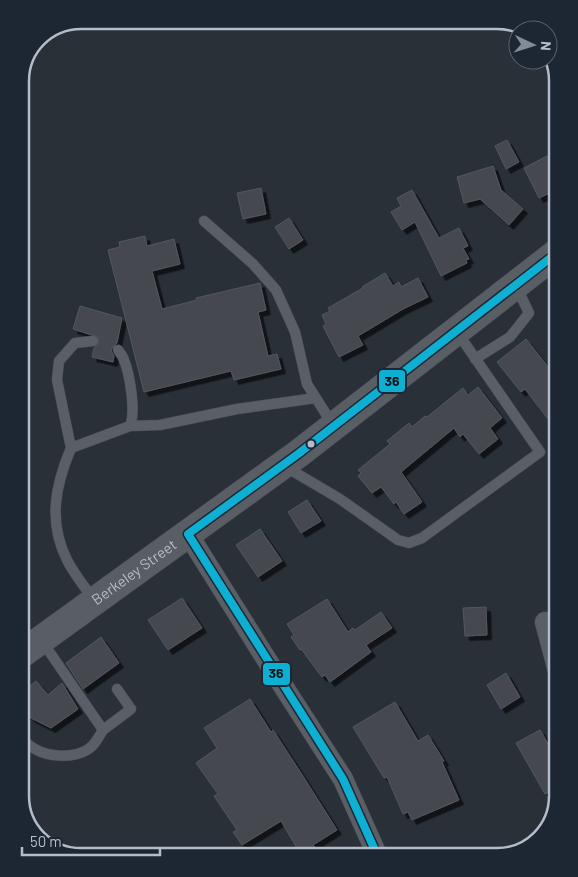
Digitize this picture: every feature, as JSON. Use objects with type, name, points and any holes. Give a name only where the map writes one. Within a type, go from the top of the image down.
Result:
[{"type":"street","name":"Berkeley Street","points":[[31,648],[334,426],[549,259]]},
{"type":"street","points":[[188,534],[284,689],[343,779],[374,848]]},
{"type":"street","points":[[545,622],[549,637]]},
{"type":"lane","points":[[204,221],[253,264],[276,290],[295,332],[307,384],[334,426]]},
{"type":"lane","points":[[475,359],[510,337],[529,313],[516,285]]},
{"type":"lane","points":[[282,465],[340,499],[398,540],[408,543],[422,538],[540,452],[456,331]]},
{"type":"lane","points":[[93,342],[75,343],[59,361],[57,380],[70,448],[60,472],[55,499],[55,520],[59,541],[68,561],[95,602]]},
{"type":"lane","points":[[118,350],[124,358],[129,382],[133,420],[130,426]]},
{"type":"lane","points":[[70,448],[130,426],[160,425],[237,409],[316,398]]},
{"type":"lane","points":[[31,648],[103,730]]},
{"type":"lane","points":[[29,745],[36,750],[53,754],[73,756],[86,751],[94,745],[103,730],[131,710],[117,689]]},
{"type":"building","points":[[507,140],[519,162],[506,169],[495,146]]},
{"type":"building","points":[[547,156],[549,160],[549,193],[539,198],[524,168]]},
{"type":"building","points":[[493,166],[501,190],[523,209],[509,225],[480,199],[464,203],[457,177]]},
{"type":"building","points":[[261,188],[266,214],[243,219],[237,193]]},
{"type":"building","points":[[412,190],[439,238],[459,228],[468,246],[463,248],[469,259],[466,260],[467,263],[441,276],[415,222],[402,230],[391,212],[401,206],[397,198]]},
{"type":"building","points":[[289,218],[303,240],[289,249],[275,227]]},
{"type":"building","points":[[145,236],[147,246],[174,239],[180,264],[152,271],[162,309],[197,300],[196,298],[260,283],[266,310],[258,312],[268,356],[277,354],[281,369],[234,380],[231,371],[144,392],[108,250],[120,247],[119,242]]},
{"type":"building","points":[[385,273],[393,286],[399,282],[401,287],[418,278],[428,297],[403,309],[358,336],[363,345],[339,357],[323,326],[326,324],[322,315],[330,311],[328,308]]},
{"type":"building","points":[[80,306],[122,318],[117,343],[111,351],[114,356],[113,362],[92,357],[94,348],[99,343],[98,337],[73,329]]},
{"type":"building","points":[[526,339],[549,368],[549,420],[525,389],[521,392],[497,362]]},
{"type":"building","points":[[478,387],[502,418],[490,428],[498,439],[479,454],[463,434],[460,437],[454,428],[401,472],[422,502],[404,514],[396,502],[394,504],[381,487],[372,493],[358,476],[361,473],[358,470],[390,444],[387,441],[409,423],[412,427],[425,416],[427,417],[463,388],[468,395]]},
{"type":"building","points":[[307,500],[321,521],[301,533],[288,512]]},
{"type":"building","points":[[260,529],[282,561],[258,577],[236,545]]},
{"type":"building","points":[[182,598],[202,628],[168,650],[148,620]]},
{"type":"building","points":[[327,599],[348,632],[353,628],[355,630],[381,612],[392,628],[366,645],[371,652],[330,682],[325,675],[322,677],[300,650],[291,637],[294,635],[287,624]]},
{"type":"building","points":[[486,607],[487,635],[465,636],[463,608]]},
{"type":"building","points":[[101,637],[119,663],[83,689],[66,663]]},
{"type":"building","points":[[506,673],[520,697],[501,709],[487,685]]},
{"type":"building","points":[[36,681],[48,695],[62,683],[78,709],[51,728],[29,716],[29,687]]},
{"type":"building","points":[[250,699],[271,732],[273,730],[337,830],[313,845],[315,847],[313,848],[297,848],[281,821],[242,845],[233,832],[237,830],[214,796],[218,794],[196,763],[217,748],[204,728]]},
{"type":"building","points":[[395,702],[418,741],[428,735],[444,761],[442,762],[459,800],[412,820],[408,812],[403,814],[387,777],[384,778],[353,727]]},
{"type":"building","points":[[540,730],[549,746],[549,792],[545,794],[516,743]]},
{"type":"transit line","name":"36","points":[[374,848],[343,779],[188,534],[298,454],[549,259]]}]
